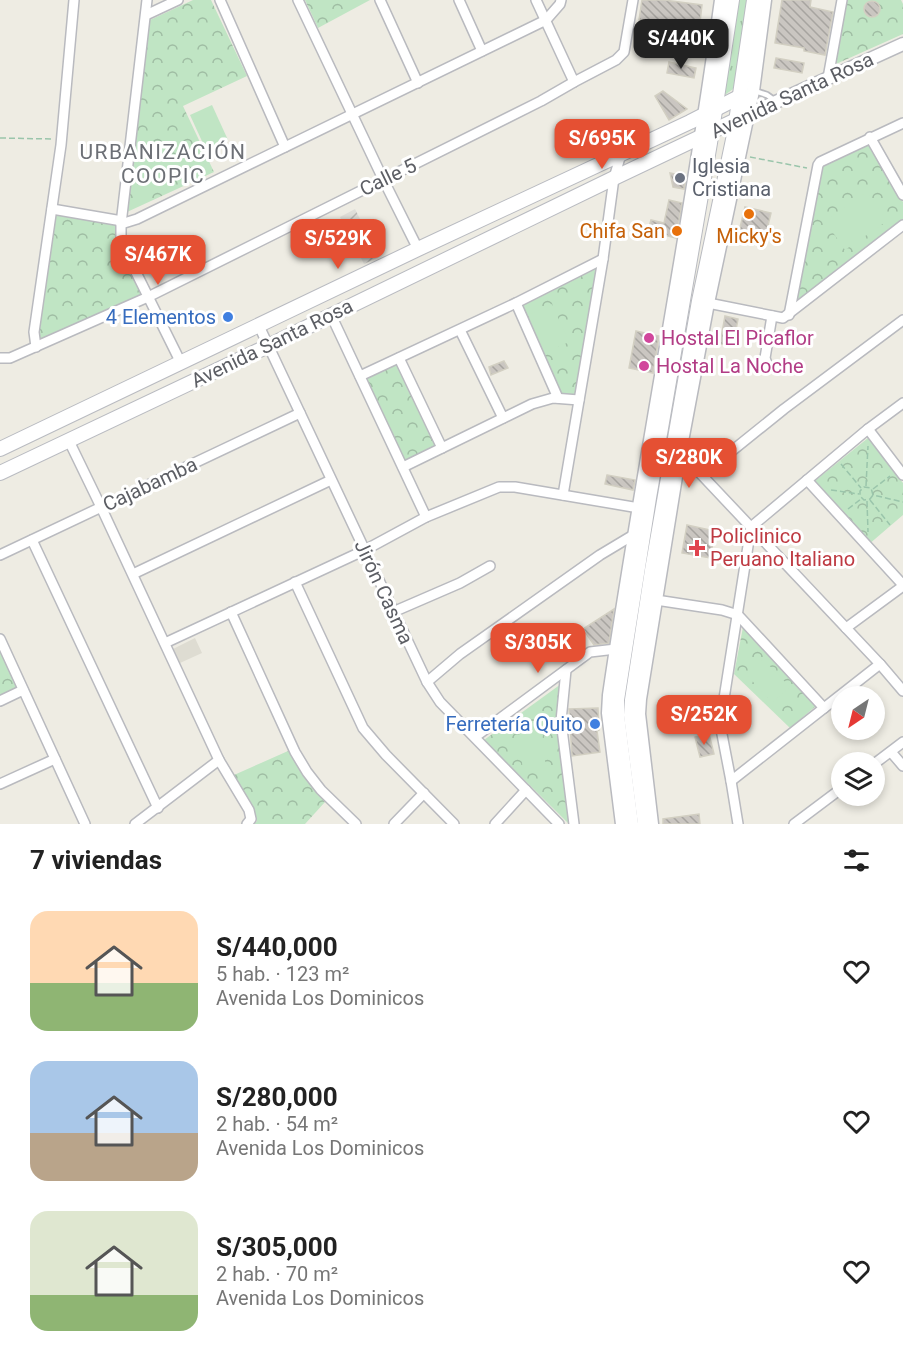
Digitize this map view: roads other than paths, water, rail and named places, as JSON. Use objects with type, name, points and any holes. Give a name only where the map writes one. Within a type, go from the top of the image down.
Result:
[{"type":"main road","points":[[631,824],[616,709],[617,700],[644,503],[682,310],[706,134],[732,0]]},
{"type":"main road","points":[[650,824],[631,705],[699,301],[747,93],[754,0]]},
{"type":"main road","name":"Avenida Santa Rosa","points":[[0,449],[747,93]]},
{"type":"main road","name":"Avenida Santa Rosa","points":[[0,473],[742,117]]},
{"type":"main road","points":[[643,478],[644,503]]},
{"type":"main road","points":[[652,570],[663,553]]},
{"type":"main road","points":[[612,744],[623,763]]},
{"type":"street","points":[[36,347],[34,332],[62,139],[74,0]]},
{"type":"street","points":[[147,0],[121,223],[121,242],[181,363]]},
{"type":"street","points":[[146,15],[178,0]]},
{"type":"street","points":[[220,0],[285,147]]},
{"type":"street","points":[[298,0],[418,249]]},
{"type":"street","points":[[380,0],[418,83]]},
{"type":"street","points":[[459,0],[482,51]]},
{"type":"street","points":[[536,0],[574,82]]},
{"type":"street","points":[[52,209],[121,223],[137,219],[546,20],[561,0]]},
{"type":"street","name":"Calle 5","points":[[0,358],[10,358],[148,297],[542,101],[616,60],[624,52],[633,0]]},
{"type":"street","points":[[711,111],[721,0]]},
{"type":"street","points":[[747,93],[765,0]]},
{"type":"street","points":[[828,78],[843,0]]},
{"type":"street","name":"Avenida Santa Rosa","points":[[742,117],[903,44]]},
{"type":"street","points":[[650,824],[639,710],[680,452],[708,303],[740,156],[742,117]]},
{"type":"street","points":[[789,315],[820,162],[903,123]]},
{"type":"street","points":[[643,478],[706,134]]},
{"type":"street","points":[[870,138],[903,195]]},
{"type":"street","points":[[562,495],[603,259],[614,178],[621,154]]},
{"type":"street","points":[[708,303],[783,318],[903,225]]},
{"type":"street","points":[[360,376],[460,330],[603,259]]},
{"type":"street","points":[[516,303],[558,398]]},
{"type":"street","points":[[331,315],[426,517]]},
{"type":"street","points":[[768,367],[765,358],[772,316]]},
{"type":"street","points":[[702,475],[784,409],[903,320]]},
{"type":"street","name":"Jirón Casma","points":[[259,326],[427,682],[440,702],[559,824]]},
{"type":"street","points":[[460,330],[503,418]]},
{"type":"street","points":[[399,358],[442,448]]},
{"type":"street","points":[[403,467],[532,404],[553,398],[579,400]]},
{"type":"street","points":[[738,824],[720,724],[751,527],[868,429],[903,403]]},
{"type":"street","name":"Cajabamba","points":[[0,555],[300,413]]},
{"type":"street","points":[[868,429],[898,474]]},
{"type":"street","points":[[69,441],[219,760],[249,810],[251,819],[246,824]]},
{"type":"street","points":[[680,452],[879,664],[899,679],[903,691]]},
{"type":"street","points":[[133,574],[331,480]]},
{"type":"street","points":[[807,480],[903,586],[846,628]]},
{"type":"street","points":[[165,643],[365,549],[426,517],[499,487],[644,503],[635,534],[608,713],[622,824]]},
{"type":"street","points":[[427,682],[459,654],[600,555],[635,534]]},
{"type":"street","points":[[33,540],[158,808]]},
{"type":"street","points":[[393,612],[460,583],[490,566]]},
{"type":"street","points":[[295,582],[363,728],[386,755],[454,824]]},
{"type":"street","points":[[656,600],[722,610],[738,615],[824,708]]},
{"type":"street","points":[[231,612],[301,762],[321,790],[356,824]]},
{"type":"street","points":[[0,639],[84,824]]},
{"type":"street","points":[[475,737],[590,652],[616,650]]},
{"type":"street","points":[[731,781],[879,664]]},
{"type":"street","points":[[566,670],[561,721],[574,824]]},
{"type":"street","points":[[0,701],[23,690]]},
{"type":"street","points":[[885,756],[903,742]]},
{"type":"street","points":[[891,752],[903,766]]},
{"type":"street","points":[[0,784],[55,759]]},
{"type":"street","points":[[135,824],[219,760]]},
{"type":"street","points":[[495,824],[526,790]]},
{"type":"street","points":[[394,824],[424,793]]},
{"type":"street","points":[[794,824],[831,796]]},
{"type":"lane","points":[[747,93],[767,95],[776,102]]},
{"type":"place","name":"Iglesia Cristiana","points":[[680,178]]},
{"type":"place","name":"Micky's","points":[[749,214]]},
{"type":"place","name":"Chifa San","points":[[677,231]]},
{"type":"place","name":"4 Elementos","points":[[228,317]]},
{"type":"place","name":"Hostal El Picaflor","points":[[649,338]]},
{"type":"place","name":"Hostal La Noche","points":[[644,366]]},
{"type":"place","name":"Policlinico Peruano Italiano","points":[[697,548]]},
{"type":"place","name":"Ferretería Quito","points":[[595,724]]},
{"type":"district","name":"URBANIZACIÓN COOPIC","points":[[163,164]]}]
